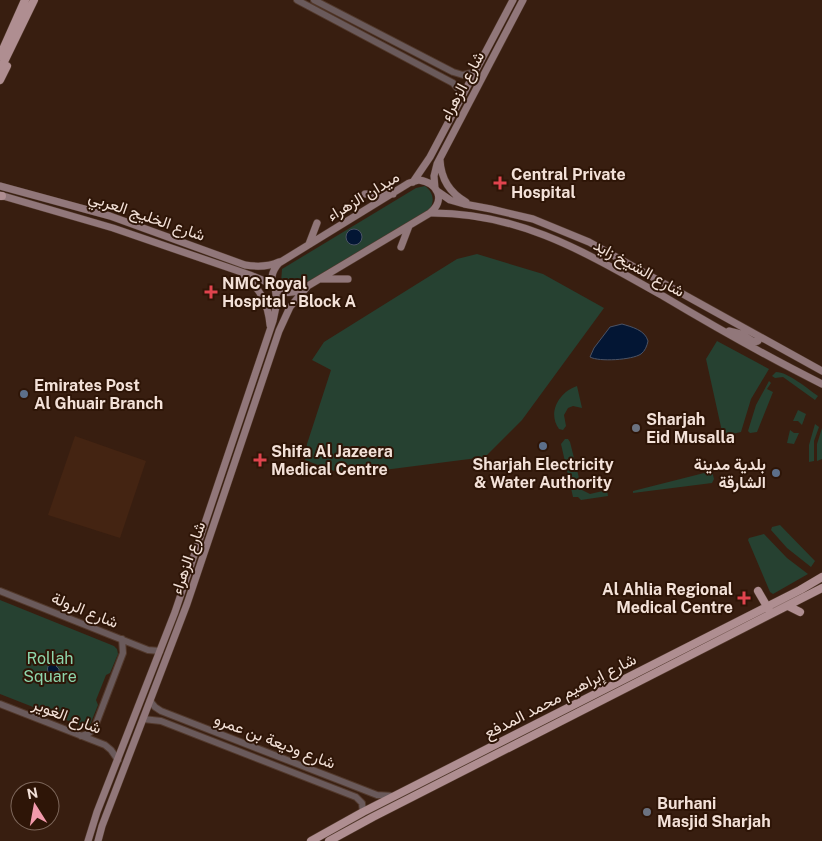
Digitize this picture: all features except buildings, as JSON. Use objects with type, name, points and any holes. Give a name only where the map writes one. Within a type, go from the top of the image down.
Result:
[{"type":"main road","points":[[0,70],[25,0]]},
{"type":"main road","points":[[0,56],[34,0]]},
{"type":"main road","name":"شارع الزهراء","points":[[413,182],[430,157],[513,0]]},
{"type":"main road","name":"شارع الزهراء","points":[[436,190],[434,176],[440,158],[523,0]]},
{"type":"main road","points":[[0,42],[15,32]]},
{"type":"main road","points":[[0,80],[15,48],[15,32]]},
{"type":"main road","points":[[440,158],[440,168],[447,185],[460,198],[478,206]]},
{"type":"main road","name":"ميدان الزهراء","points":[[274,286],[272,273],[275,267],[284,260],[413,182],[425,181],[436,190]]},
{"type":"main road","name":"شارع الخليج العربي","points":[[0,186],[110,216],[255,267],[284,260]]},
{"type":"main road","points":[[274,286],[279,291],[288,294],[321,279],[430,213],[438,206],[439,196],[436,190]]},
{"type":"main road","name":"شارع الشيخ زايد","points":[[436,190],[454,202],[532,219],[589,242],[822,371]]},
{"type":"main road","points":[[365,194],[394,194]]},
{"type":"main road","name":"شارع الخليج العربي","points":[[1,196],[84,219],[238,271],[274,286]]},
{"type":"main road","name":"شارع الشيخ زايد","points":[[430,213],[467,215],[508,223],[549,236],[577,249],[822,384]]},
{"type":"main road","points":[[84,219],[87,215],[110,216]]},
{"type":"main road","points":[[508,223],[508,219],[512,217],[526,220],[532,219]]},
{"type":"main road","points":[[309,244],[317,223]]},
{"type":"main road","points":[[401,247],[409,226]]},
{"type":"main road","points":[[238,271],[264,297],[271,328]]},
{"type":"main road","points":[[321,279],[348,278]]},
{"type":"main road","name":"شارع الزهراء","points":[[88,841],[97,812],[185,583],[271,328],[277,302],[274,286]]},
{"type":"main road","name":"شارع الزهراء","points":[[98,841],[102,826],[190,596],[279,331],[290,307],[307,287]]},
{"type":"main road","points":[[724,331],[737,333],[754,342],[758,341],[758,337]]},
{"type":"main road","name":"شارع إبراهيم محمد المدفع","points":[[315,840],[363,812],[822,577]]},
{"type":"main road","name":"شارع إبراهيم محمد المدفع","points":[[329,841],[822,588]]},
{"type":"main road","points":[[736,631],[744,624],[768,611],[758,591]]},
{"type":"main road","points":[[788,606],[800,612]]},
{"type":"main road","points":[[142,721],[138,719],[143,704],[143,695]]},
{"type":"street","points":[[297,0],[453,83],[459,90],[460,98]]},
{"type":"street","points":[[314,0],[459,75],[475,72]]},
{"type":"street","points":[[453,83],[457,82],[459,75]]},
{"type":"street","name":"شارع الرولة","points":[[0,591],[148,650],[160,651]]},
{"type":"street","points":[[80,736],[88,734],[94,729],[123,653],[122,639]]},
{"type":"street","name":"شارع وديعة بن عمرو","points":[[150,701],[161,711],[205,729],[379,796],[395,796]]},
{"type":"street","name":"شارع الغوير","points":[[0,704],[11,705],[48,720],[108,748],[118,760]]},
{"type":"street","name":"شارع وديعة بن عمرو","points":[[142,721],[158,720],[173,725],[358,798],[362,803],[363,812]]},
{"type":"street","points":[[173,725],[178,722],[205,729]]},
{"type":"street","points":[[320,783],[326,782],[338,786],[341,781]]},
{"type":"shaded area","points":[[75,436],[146,461],[120,538],[48,515]]},
{"type":"green space","points":[[425,186],[432,196],[430,209],[298,289],[281,283],[282,269],[416,188]]},
{"type":"green space","points":[[477,254],[543,274],[604,308],[522,420],[485,457],[345,475],[305,460],[307,444],[331,370],[312,360],[324,342],[457,259]]},
{"type":"green space","points":[[717,341],[769,369],[751,399],[741,432],[723,436],[706,359]]},
{"type":"green space","points":[[776,372],[792,378],[818,396],[815,400],[783,377],[775,378],[772,376]]},
{"type":"green space","points":[[769,381],[771,383],[767,389],[773,392],[757,432],[750,433],[748,431],[756,405]]},
{"type":"green space","points":[[577,386],[582,408],[573,406],[568,408],[564,415],[566,426],[563,430],[559,429],[554,416],[557,404],[565,393]]},
{"type":"green space","points":[[798,410],[806,414],[802,425],[798,421],[793,421]]},
{"type":"green space","points":[[815,424],[819,427],[814,441],[814,461],[809,462],[809,445]]},
{"type":"green space","points":[[822,428],[822,459],[817,461],[817,444]]},
{"type":"green space","points":[[790,430],[794,433],[799,433],[794,444],[787,443]]},
{"type":"green space","points":[[565,439],[568,439],[570,442],[582,490],[590,494],[607,490],[608,496],[581,500],[578,497],[573,497],[561,444]]},
{"type":"green space","points":[[712,471],[714,479],[712,483],[633,493],[633,491]]},
{"type":"green space","points":[[780,525],[815,561],[811,567],[787,548],[771,530],[772,527]]},
{"type":"green space","points":[[764,534],[787,558],[808,574],[773,594],[770,592],[748,540],[749,538]]},
{"type":"green space","name":"Rollah Square","points":[[0,600],[114,646],[117,649],[118,654],[110,673],[106,675],[96,700],[98,705],[89,727],[84,727],[0,694]]},
{"type":"water","points":[[354,229],[362,237],[354,245],[346,237]]},
{"type":"water","points":[[622,324],[644,334],[648,343],[642,353],[630,358],[616,360],[594,359],[590,357],[594,348],[610,327]]},
{"type":"water","points":[[52,662],[58,662],[56,666],[59,672],[54,673],[52,676],[48,669]]},
{"type":"place","name":"Central Private Hospital","points":[[500,183]]},
{"type":"place","name":"NMC Royal Hospital - Block A","points":[[211,292]]},
{"type":"place","name":"Emirates Post Al Ghuair Branch","points":[[24,394]]},
{"type":"place","name":"Sharjah Eid Musalla","points":[[636,428]]},
{"type":"place","name":"Sharjah Electricity & Water Authority","points":[[543,446]]},
{"type":"place","name":"Shifa Al Jazeera Medical Centre","points":[[260,460]]},
{"type":"place","name":"بلدية مدينة الشارقة","points":[[776,473]]},
{"type":"place","name":"Al Ahlia Regional Medical Centre","points":[[744,598]]},
{"type":"place","name":"Burhani Masjid Sharjah","points":[[647,812]]}]
